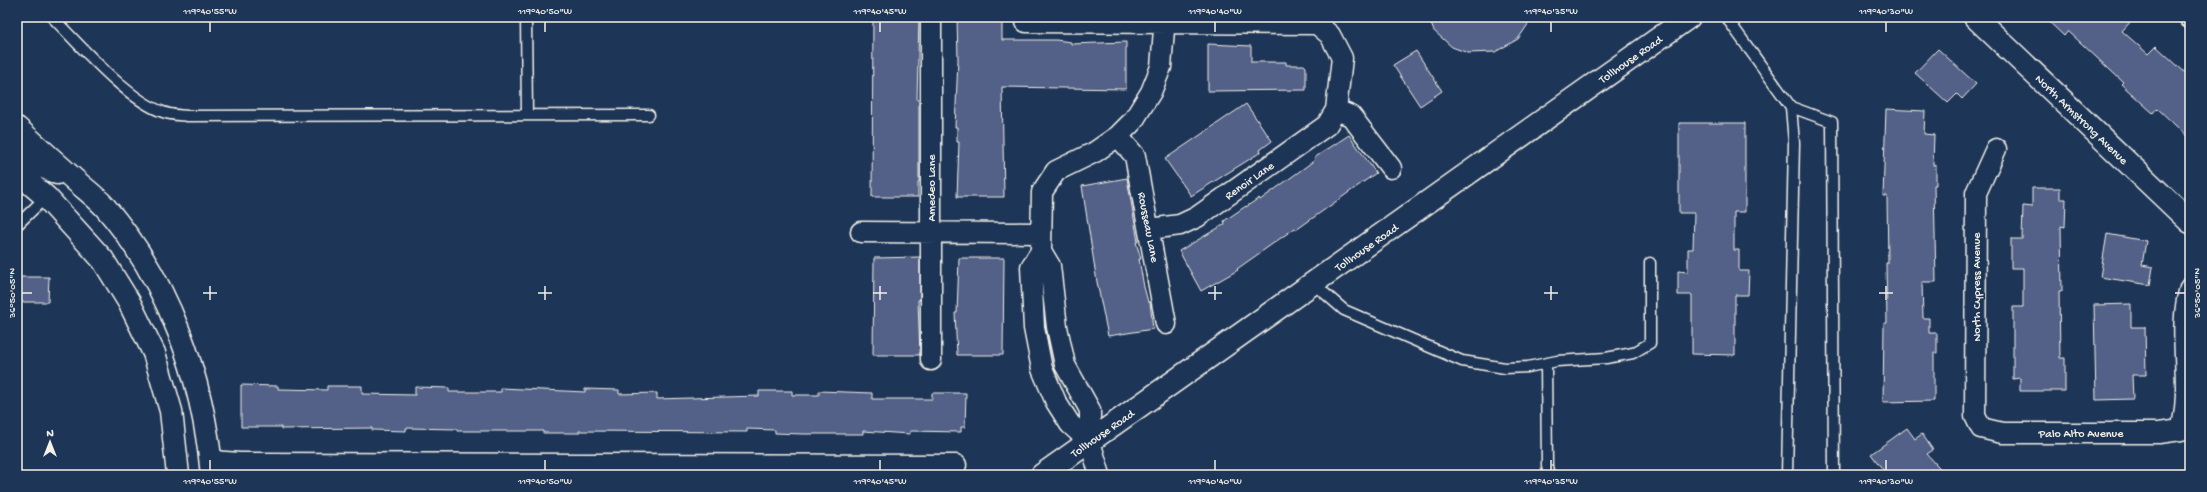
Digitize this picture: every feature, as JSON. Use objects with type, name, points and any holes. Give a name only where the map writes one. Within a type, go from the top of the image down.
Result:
[{"type":"street","name":"Amedeo Lane","points":[[931,360],[932,17]]},
{"type":"street","name":"Tollhouse Road","points":[[1042,475],[1314,284],[1689,17]]},
{"type":"street","name":"North Armstrong Avenue","points":[[1975,17],[2190,222]]},
{"type":"street","points":[[1026,22],[1165,20],[1161,67],[1151,92],[1133,121],[1118,136],[1095,152],[1056,171],[1042,192],[1041,242],[1031,267],[1034,328],[1042,369],[1053,395],[1070,424],[1090,442]]},
{"type":"street","name":"Renoir Lane","points":[[1150,229],[1180,225],[1197,217],[1327,124],[1336,110],[1342,58],[1330,35],[1317,24],[1165,20]]},
{"type":"street","points":[[1336,110],[1351,116],[1391,168]]},
{"type":"street","points":[[17,128],[104,206],[141,255],[166,300],[184,344],[200,396],[211,468],[240,463],[331,469],[789,470],[956,465]]},
{"type":"street","name":"Rousseau Lane","points":[[1118,136],[1135,156],[1150,229],[1166,324]]},
{"type":"street","name":"North Cypress Avenue","points":[[1981,428],[1974,416],[1976,193],[1996,148]]},
{"type":"street","points":[[17,150],[28,160],[77,182]]},
{"type":"street","points":[[17,172],[46,197],[103,260],[129,302],[154,353],[171,411],[178,475]]},
{"type":"street","points":[[860,232],[932,232],[1041,242]]},
{"type":"street","points":[[1041,242],[1050,266],[1055,312],[1065,365],[1090,410],[1090,442],[1100,475]]},
{"type":"street","name":"Palo Alto Avenue","points":[[1981,428],[2002,433],[2159,434],[2181,430],[2186,412],[2186,323],[2190,288]]},
{"type":"street","points":[[1034,313],[1055,312]]},
{"type":"lane","points":[[52,17],[127,92],[142,102],[162,112],[187,116],[211,117],[649,115]]},
{"type":"lane","points":[[526,17],[527,115]]},
{"type":"lane","points":[[1726,17],[1791,107],[1794,143],[1787,475]]},
{"type":"lane","points":[[1791,107],[1832,122],[1834,475]]},
{"type":"lane","points":[[17,225],[46,197]]},
{"type":"lane","points":[[1314,284],[1344,310],[1462,361],[1505,368],[1528,367],[1613,357],[1633,353],[1650,343],[1650,263]]},
{"type":"lane","points":[[1546,364],[1547,466],[1549,475]]},
{"type":"building","points":[[873,17],[919,17],[917,100],[919,100],[918,197],[872,197]]},
{"type":"building","points":[[957,17],[1002,17],[1002,40],[1056,40],[1071,42],[1071,44],[1126,42],[1126,89],[1002,87],[1004,197],[957,197],[959,142],[957,142],[957,127],[955,127],[958,60]]},
{"type":"building","points":[[1428,17],[1533,17],[1518,39],[1495,52],[1468,53],[1452,47],[1434,31]]},
{"type":"building","points":[[2044,17],[2135,17],[2122,31],[2148,54],[2156,46],[2190,77],[2190,139],[2157,108],[2153,113],[2121,84],[2123,82],[2068,31],[2064,36]]},
{"type":"building","points":[[1208,44],[1251,46],[1251,62],[1286,62],[1286,65],[1304,65],[1306,67],[1306,90],[1208,91]]},
{"type":"building","points":[[1938,49],[1976,84],[1962,99],[1957,94],[1948,103],[1915,73]]},
{"type":"building","points":[[1416,51],[1442,91],[1420,106],[1393,65]]},
{"type":"building","points":[[1246,104],[1272,141],[1260,150],[1261,152],[1191,196],[1165,159]]},
{"type":"building","points":[[1886,109],[1925,111],[1924,134],[1934,135],[1933,165],[1936,165],[1936,185],[1934,185],[1936,282],[1922,282],[1923,318],[1929,318],[1929,333],[1937,333],[1937,353],[1934,353],[1934,401],[1883,402],[1884,323],[1887,323],[1886,263],[1888,263],[1887,196],[1883,196]]},
{"type":"building","points":[[1679,123],[1745,123],[1745,212],[1734,212],[1734,250],[1739,250],[1739,271],[1749,271],[1748,295],[1735,295],[1735,355],[1692,354],[1692,295],[1678,295],[1678,271],[1688,272],[1688,249],[1693,249],[1694,213],[1679,213]]},
{"type":"building","points":[[1349,135],[1376,173],[1296,230],[1295,228],[1237,269],[1238,270],[1201,291],[1179,251],[1225,224],[1224,221],[1259,198],[1260,200],[1315,160],[1314,158]]},
{"type":"building","points":[[1127,178],[1138,242],[1136,242],[1141,259],[1139,259],[1144,287],[1148,302],[1150,302],[1153,329],[1108,336],[1097,282],[1082,186]]},
{"type":"building","points":[[2032,188],[2060,188],[2060,199],[2066,199],[2065,227],[2061,226],[2062,291],[2059,291],[2060,358],[2065,358],[2065,391],[2020,391],[2020,378],[2013,379],[2013,307],[2023,307],[2023,268],[2011,268],[2011,239],[2022,239],[2023,206],[2032,207]]},
{"type":"building","points":[[2107,234],[2146,241],[2142,265],[2153,267],[2150,285],[2100,277]]},
{"type":"building","points":[[920,257],[920,300],[918,300],[920,355],[873,355],[874,258]]},
{"type":"building","points":[[959,258],[1004,258],[1003,355],[957,355],[955,313],[957,313]]},
{"type":"building","points":[[17,277],[49,277],[48,302],[17,302]]},
{"type":"building","points":[[2131,304],[2131,327],[2145,327],[2146,375],[2132,375],[2133,399],[2096,400],[2094,305]]},
{"type":"building","points":[[241,385],[278,386],[278,389],[327,390],[327,386],[362,386],[362,394],[415,395],[415,387],[449,388],[449,392],[501,392],[501,388],[585,392],[585,389],[619,390],[619,394],[657,393],[657,399],[759,396],[759,391],[792,391],[792,395],[819,395],[819,391],[872,393],[872,399],[932,399],[932,393],[966,393],[965,427],[961,427],[961,432],[910,431],[910,434],[863,431],[863,434],[803,434],[775,433],[775,430],[747,429],[747,432],[579,431],[579,433],[543,433],[543,431],[457,431],[457,429],[406,428],[406,431],[372,430],[372,428],[281,429],[281,427],[241,427]]},
{"type":"building","points":[[1907,428],[1915,439],[1922,434],[1933,450],[1927,454],[1946,475],[1887,475],[1871,454]]}]
